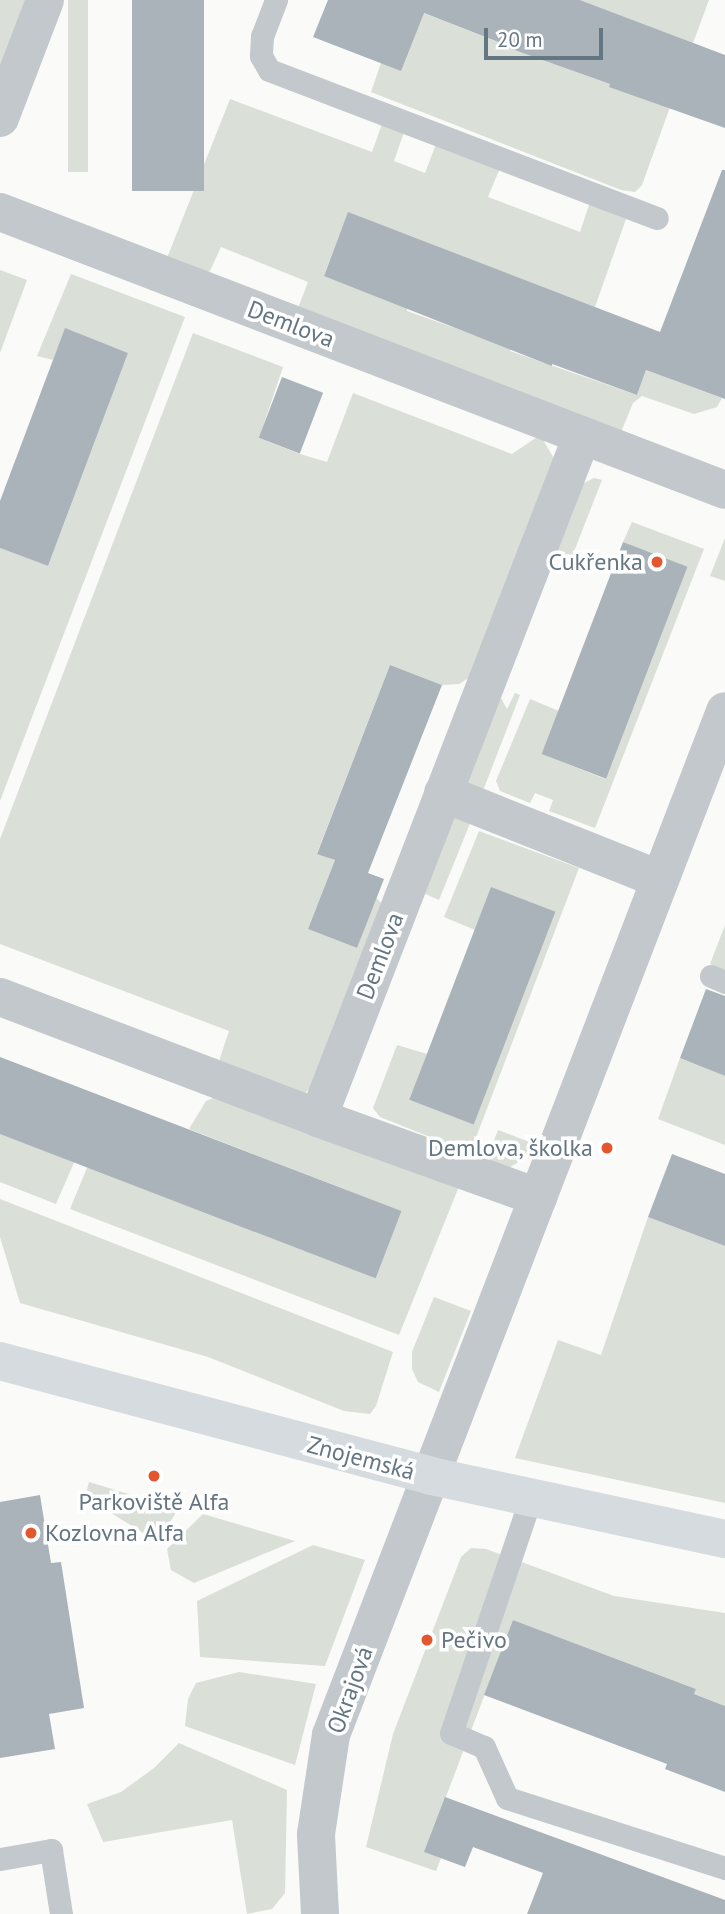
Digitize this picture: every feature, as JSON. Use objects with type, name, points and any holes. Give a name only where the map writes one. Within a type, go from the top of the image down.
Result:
[{"type":"street","points":[[0,118],[45,0]]},
{"type":"street","name":"Demlova","points":[[0,212],[725,490]]},
{"type":"street","name":"Demlova","points":[[318,1118],[582,436]]},
{"type":"street","points":[[430,1476],[725,711]]},
{"type":"street","points":[[443,793],[660,879]]},
{"type":"street","points":[[0,997],[318,1118],[538,1197]]},
{"type":"street","name":"Znojemská","points":[[0,1361],[430,1476],[530,1500],[725,1539]]},
{"type":"street","name":"Okrajová","points":[[320,1914],[316,1834],[331,1735],[430,1476]]},
{"type":"lane","points":[[276,0],[261,46],[261,56],[269,70],[657,218]]},
{"type":"lane","points":[[530,1500],[451,1733],[484,1747],[507,1798],[725,1868]]},
{"type":"lane","points":[[0,1859],[51,1850],[61,1914]]},
{"type":"shaded area","points":[[0,0],[25,0],[0,65]]},
{"type":"shaded area","points":[[68,0],[88,0],[88,172],[68,172]]},
{"type":"shaded area","points":[[580,0],[709,0],[693,43]]},
{"type":"shaded area","points":[[423,13],[506,47],[610,84],[610,87],[670,107],[642,185],[635,192],[621,190],[371,92],[381,63]]},
{"type":"shaded area","points":[[230,99],[372,152],[382,124],[404,132],[394,161],[425,173],[436,144],[500,168],[488,197],[580,232],[590,202],[626,219],[595,307],[348,213],[324,275],[407,308],[407,311],[511,348],[510,351],[637,395],[646,370],[722,398],[717,407],[694,414],[642,396],[633,403],[621,432],[298,308],[308,282],[221,247],[209,273],[167,258]]},
{"type":"shaded area","points":[[0,270],[27,280],[0,353]]},
{"type":"shaded area","points":[[71,274],[185,317],[0,801],[0,548],[48,566],[128,353],[65,329],[53,360],[37,356]]},
{"type":"shaded area","points":[[193,333],[283,367],[259,438],[300,454],[327,462],[353,393],[512,454],[540,435],[555,460],[475,674],[459,684],[442,685],[390,665],[317,853],[335,860],[308,929],[357,948],[376,897],[386,909],[323,1076],[305,1093],[217,1067],[229,1031],[0,944],[0,839]]},
{"type":"shaded area","points":[[594,478],[602,480],[566,572],[553,542],[576,487]]},
{"type":"shaded area","points":[[632,522],[704,549],[595,828],[549,811],[553,800],[535,793],[530,803],[500,791],[496,781],[530,699],[559,711],[543,754],[605,779],[686,567],[623,542]]},
{"type":"shaded area","points":[[725,538],[725,581],[710,576]]},
{"type":"shaded area","points":[[495,687],[507,709],[515,693],[520,695],[481,796],[467,783]]},
{"type":"shaded area","points":[[451,816],[473,816],[439,900],[423,893]]},
{"type":"shaded area","points":[[479,831],[579,868],[470,1153],[380,1117],[373,1108],[397,1045],[427,1054],[410,1100],[473,1123],[554,912],[492,888],[475,930],[444,917]]},
{"type":"shaded area","points":[[725,925],[725,970],[710,964]]},
{"type":"shaded area","points":[[680,1058],[725,1076],[725,1145],[658,1119]]},
{"type":"shaded area","points":[[220,1095],[460,1184],[399,1335],[70,1209],[89,1163],[401,1211],[189,1129],[206,1101]]},
{"type":"shaded area","points":[[0,1129],[76,1158],[56,1204],[0,1182]]},
{"type":"shaded area","points":[[498,1130],[535,1144],[524,1159],[505,1170],[483,1168]]},
{"type":"shaded area","points":[[0,1199],[393,1352],[376,1406],[370,1414],[344,1411],[208,1357],[20,1303],[0,1237]]},
{"type":"shaded area","points":[[648,1217],[725,1246],[725,1503],[515,1458],[558,1340],[601,1355]]},
{"type":"shaded area","points":[[434,1297],[471,1311],[439,1392],[418,1382],[412,1369],[412,1352]]},
{"type":"shaded area","points":[[89,1482],[178,1509],[158,1542],[85,1497]]},
{"type":"shaded area","points":[[203,1514],[295,1541],[194,1583],[171,1570],[167,1549]]},
{"type":"shaded area","points":[[313,1545],[365,1560],[325,1666],[200,1657],[197,1601]]},
{"type":"shaded area","points":[[471,1548],[486,1549],[614,1596],[725,1613],[725,1706],[694,1694],[696,1689],[513,1620],[425,1852],[441,1858],[436,1871],[366,1847],[393,1734],[461,1557]]},
{"type":"shaded area","points":[[239,1672],[316,1684],[295,1765],[185,1726],[188,1699],[196,1683]]},
{"type":"shaded area","points":[[179,1743],[287,1790],[285,1893],[272,1909],[247,1914],[232,1820],[103,1842],[87,1804],[121,1792],[154,1768]]},
{"type":"building","points":[[132,0],[204,0],[204,191],[132,191]]},
{"type":"building","points":[[328,0],[580,0],[725,55],[725,128],[609,87],[610,84],[506,47],[424,13],[401,71],[313,37]]},
{"type":"building","points":[[722,170],[725,170],[725,399],[646,370],[637,395],[552,366],[324,276],[348,212],[660,332]]},
{"type":"building","points":[[65,328],[128,353],[48,566],[0,548],[0,501]]},
{"type":"building","points":[[282,377],[323,393],[300,453],[259,438]]},
{"type":"building","points":[[623,542],[687,567],[606,779],[542,754]]},
{"type":"building","points":[[390,665],[442,685],[368,873],[384,879],[357,948],[308,929],[335,860],[317,854]]},
{"type":"building","points":[[491,887],[555,912],[474,1125],[409,1100]]},
{"type":"building","points":[[706,989],[725,996],[725,1076],[680,1058]]},
{"type":"building","points":[[0,1057],[401,1211],[376,1278],[0,1134]]},
{"type":"building","points":[[672,1154],[725,1174],[725,1246],[648,1217]]},
{"type":"building","points":[[40,1495],[51,1563],[61,1562],[84,1708],[49,1714],[55,1749],[0,1758],[0,1502]]},
{"type":"building","points":[[513,1620],[696,1689],[694,1694],[725,1706],[725,1792],[665,1769],[667,1764],[484,1695]]},
{"type":"building","points":[[445,1797],[725,1900],[725,1914],[527,1914],[543,1873],[473,1847],[465,1867],[424,1852]]},
{"type":"place","name":"Cukřenka","points":[[657,562]]},
{"type":"place","name":"Demlova, školka","points":[[607,1148]]},
{"type":"place","name":"Parkoviště Alfa","points":[[154,1476]]},
{"type":"place","name":"Kozlovna Alfa","points":[[31,1533]]},
{"type":"place","name":"Pečivo","points":[[427,1640]]}]
